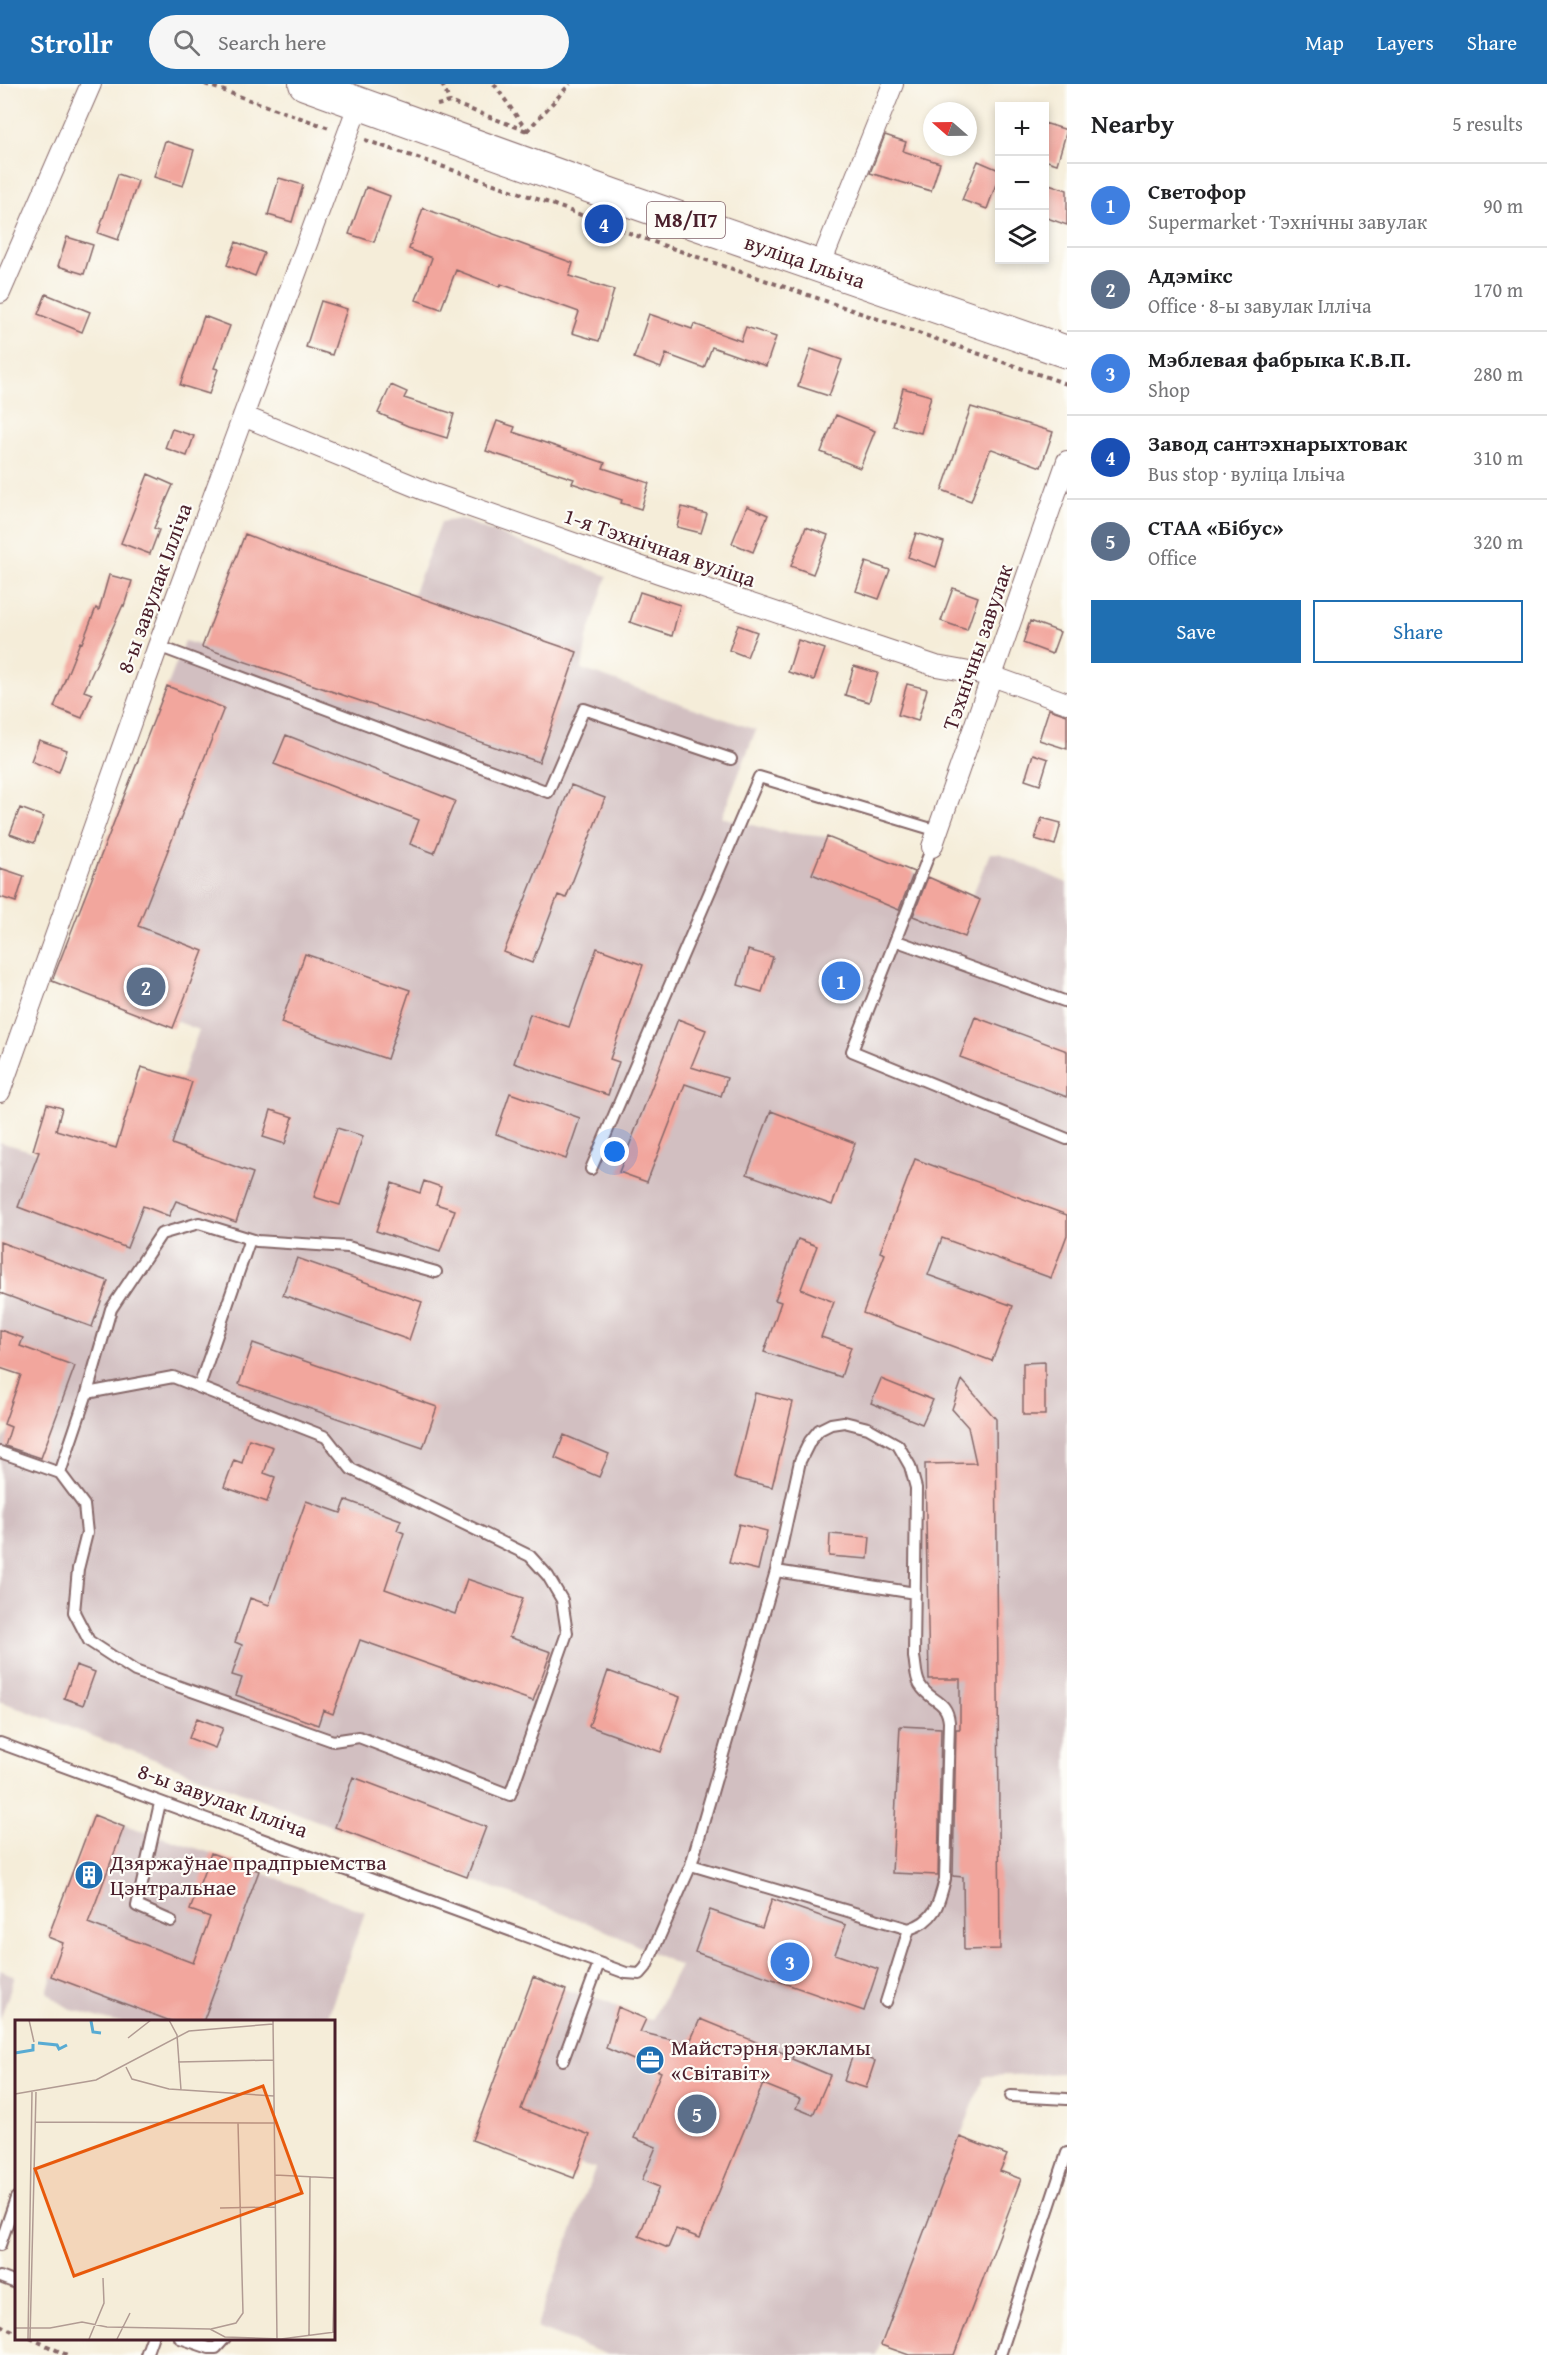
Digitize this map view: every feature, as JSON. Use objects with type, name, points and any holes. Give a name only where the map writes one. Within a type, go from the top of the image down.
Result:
[{"type":"main road","name":"вуліца Ільіча","points":[[305,84],[360,98],[614,195],[1067,352]]},
{"type":"street","points":[[0,293],[91,84]]},
{"type":"street","points":[[820,266],[893,84]]},
{"type":"street","name":"8-ы завулак Ілліча","points":[[0,1092],[158,646],[360,98]]},
{"type":"street","name":"1-я Тэхнічная вуліца","points":[[243,416],[431,493],[659,573],[936,666],[992,676],[1067,703]]},
{"type":"street","name":"Тэхнічны завулак","points":[[935,839],[1067,461]]},
{"type":"lane","points":[[158,646],[548,792],[584,709],[731,759]]},
{"type":"lane","points":[[591,1168],[759,777],[935,839],[897,941],[852,1051],[1067,1138]]},
{"type":"lane","points":[[897,941],[1067,1002]]},
{"type":"lane","points":[[60,1473],[87,1393],[111,1309],[161,1234],[199,1223],[257,1241],[348,1247],[436,1272]]},
{"type":"lane","points":[[199,1387],[250,1239]]},
{"type":"lane","points":[[0,1452],[60,1473],[84,1505],[87,1533],[78,1569],[74,1612],[89,1641],[135,1671],[333,1741],[359,1737],[510,1795],[567,1633],[562,1600],[548,1576],[530,1556],[351,1469],[326,1437],[173,1377],[87,1393]]},
{"type":"lane","points":[[844,1422],[868,1428],[898,1445],[910,1466],[916,1488],[915,1593],[914,1657],[917,1678],[922,1688],[945,1707],[949,1722],[945,1879],[932,1916],[922,1925],[909,1929],[691,1865],[776,1571],[800,1461],[819,1430],[831,1424],[844,1422]]},
{"type":"lane","points":[[776,1571],[915,1593]]},
{"type":"lane","name":"8-ы завулак Ілліча","points":[[0,1743],[633,1975],[640,1974],[646,1967],[691,1865]]},
{"type":"lane","points":[[160,1803],[136,1906],[171,1921]]},
{"type":"lane","points":[[886,2002],[909,1929]]},
{"type":"lane","points":[[563,2060],[599,1963]]},
{"type":"lane","points":[[1011,2096],[1067,2099]]},
{"type":"lane","points":[[1000,2355],[1067,2153]]},
{"type":"lane","points":[[0,2245],[15,2201]]},
{"type":"lane","points":[[0,2277],[15,2283]]},
{"type":"lane","points":[[146,2355],[151,2340]]},
{"type":"lane","points":[[186,2340],[209,2348],[216,2348],[223,2340]]},
{"type":"path","points":[[205,84],[1067,384]]},
{"type":"path","points":[[442,84],[450,102]]},
{"type":"path","points":[[494,84],[527,132]]},
{"type":"path","points":[[527,132],[570,84]]},
{"type":"path","points":[[474,112],[527,132]]},
{"type":"path","points":[[0,2325],[15,2332]]},
{"type":"path","points":[[34,2340],[67,2355]]},
{"type":"shaded area","points":[[460,519],[607,576],[587,638],[582,669],[756,730],[722,817],[778,832],[827,837],[972,896],[990,853],[999,853],[1067,883],[1067,2073],[984,2076],[876,2355],[608,2355],[536,2328],[595,2169],[579,2164],[574,2178],[472,2140],[533,1977],[566,1990],[606,2001],[652,2020],[680,1966],[598,1927],[0,1701],[0,1444],[11,1428],[4,1424],[21,1376],[0,1368],[0,1142],[108,1173],[192,1082],[181,1079],[199,1030],[176,1021],[173,1028],[52,981],[185,641],[202,646],[245,534],[413,595],[441,522]]},
{"type":"shaded area","points":[[94,1815],[211,1853],[365,1912],[327,2020],[107,2020],[72,2010],[47,1992],[63,1943],[48,1937]]},
{"type":"shaded area","points":[[0,1970],[15,1976],[0,2020]]},
{"type":"building","points":[[1049,125],[1067,130],[1057,164],[1049,162]]},
{"type":"building","points":[[885,135],[906,142],[903,151],[940,163],[931,191],[870,173]]},
{"type":"building","points":[[165,141],[194,150],[183,186],[154,177]]},
{"type":"building","points":[[978,161],[995,168],[995,187],[987,209],[962,200]]},
{"type":"building","points":[[118,174],[138,181],[118,240],[98,233]]},
{"type":"building","points":[[279,178],[303,185],[292,222],[268,215]]},
{"type":"building","points":[[1049,184],[1067,190],[1067,225],[1049,219]]},
{"type":"building","points":[[366,187],[390,196],[374,242],[349,234]]},
{"type":"building","points":[[423,208],[573,263],[569,276],[614,290],[599,341],[572,333],[579,312],[501,284],[500,287],[456,270],[441,309],[416,300],[432,258],[409,249]]},
{"type":"building","points":[[67,237],[93,245],[84,274],[58,266]]},
{"type":"building","points":[[236,242],[264,253],[255,276],[227,265]]},
{"type":"building","points":[[46,294],[90,312],[82,332],[38,314]]},
{"type":"building","points":[[321,301],[347,309],[332,355],[306,347]]},
{"type":"building","points":[[649,314],[692,329],[694,324],[741,341],[746,327],[776,337],[766,366],[712,347],[704,368],[666,354],[661,368],[634,358]]},
{"type":"building","points":[[204,316],[230,326],[214,368],[218,369],[209,394],[180,385]]},
{"type":"building","points":[[811,349],[842,360],[829,396],[798,386]]},
{"type":"building","points":[[391,385],[407,392],[404,398],[454,414],[447,438],[408,426],[378,413]]},
{"type":"building","points":[[903,388],[931,396],[921,433],[893,426]]},
{"type":"building","points":[[971,407],[1053,432],[1041,467],[990,450],[971,501],[942,490]]},
{"type":"building","points":[[836,415],[875,431],[860,468],[821,452]]},
{"type":"building","points":[[497,421],[515,427],[513,432],[605,463],[603,468],[649,483],[641,509],[572,483],[574,479],[486,451]]},
{"type":"building","points":[[172,429],[194,436],[187,456],[165,448]]},
{"type":"building","points":[[148,474],[173,485],[154,528],[159,530],[150,554],[121,543]]},
{"type":"building","points":[[747,506],[768,515],[753,552],[732,543]]},
{"type":"building","points":[[682,507],[707,514],[701,533],[677,527]]},
{"type":"building","points":[[806,527],[828,535],[813,574],[791,566]]},
{"type":"building","points":[[916,533],[944,542],[936,567],[908,557]]},
{"type":"building","points":[[245,534],[312,560],[577,652],[539,762],[202,647]]},
{"type":"building","points":[[866,562],[890,570],[879,599],[856,591]]},
{"type":"building","points":[[109,575],[132,581],[124,606],[84,691],[92,694],[82,718],[54,707],[80,642],[82,643],[96,608],[99,610]]},
{"type":"building","points":[[953,588],[978,597],[967,630],[941,621]]},
{"type":"building","points":[[640,592],[680,605],[672,636],[630,622]]},
{"type":"building","points":[[1030,621],[1060,632],[1052,654],[1023,643]]},
{"type":"building","points":[[738,625],[757,632],[747,657],[729,650]]},
{"type":"building","points":[[798,640],[825,649],[814,680],[788,672]]},
{"type":"building","points":[[854,666],[878,673],[869,702],[845,695]]},
{"type":"building","points":[[907,684],[927,689],[918,721],[898,715]]},
{"type":"building","points":[[167,686],[224,708],[138,926],[203,951],[173,1028],[52,981]]},
{"type":"building","points":[[1049,709],[1067,715],[1067,749],[1039,740]]},
{"type":"building","points":[[286,735],[455,801],[434,853],[410,844],[419,820],[274,764]]},
{"type":"building","points":[[39,740],[67,750],[59,772],[31,761]]},
{"type":"building","points":[[1033,754],[1048,759],[1040,785],[1025,780]]},
{"type":"building","points":[[571,785],[605,798],[566,898],[558,895],[532,963],[504,952]]},
{"type":"building","points":[[20,808],[44,817],[34,843],[10,834]]},
{"type":"building","points":[[1042,818],[1061,823],[1055,845],[1035,839]]},
{"type":"building","points":[[827,837],[914,872],[899,910],[812,874]]},
{"type":"building","points":[[0,868],[24,876],[16,902],[0,897]]},
{"type":"building","points":[[928,877],[980,900],[965,937],[913,916]]},
{"type":"building","points":[[597,948],[643,965],[610,1059],[619,1062],[608,1095],[514,1063],[530,1014],[569,1027]]},
{"type":"building","points":[[748,950],[773,957],[762,992],[738,985]]},
{"type":"building","points":[[305,954],[410,990],[387,1059],[281,1023]]},
{"type":"building","points":[[975,1017],[1067,1051],[1067,1097],[960,1057]]},
{"type":"building","points":[[678,1019],[706,1030],[691,1067],[727,1078],[721,1096],[685,1084],[647,1182],[619,1172]]},
{"type":"building","points":[[141,1067],[192,1082],[172,1144],[253,1173],[236,1222],[176,1201],[169,1216],[143,1206],[127,1248],[18,1207],[39,1152],[33,1150],[47,1104],[62,1108],[56,1130],[116,1148]]},
{"type":"building","points":[[510,1093],[580,1118],[566,1159],[496,1134]]},
{"type":"building","points":[[271,1110],[293,1117],[285,1144],[263,1137]]},
{"type":"building","points":[[771,1111],[855,1143],[832,1205],[747,1174]]},
{"type":"building","points":[[337,1128],[363,1136],[340,1205],[314,1197]]},
{"type":"building","points":[[915,1159],[1067,1215],[1067,1235],[1051,1278],[942,1238],[928,1275],[1013,1306],[992,1361],[863,1313],[885,1254],[880,1252]]},
{"type":"building","points":[[424,1181],[441,1187],[436,1204],[455,1210],[440,1252],[376,1231],[392,1183],[420,1193]]},
{"type":"building","points":[[798,1239],[817,1246],[801,1289],[834,1302],[821,1337],[851,1347],[841,1377],[764,1352],[781,1302],[775,1300]]},
{"type":"building","points":[[0,1242],[108,1281],[92,1327],[0,1293]]},
{"type":"building","points":[[297,1258],[422,1302],[409,1340],[283,1295]]},
{"type":"building","points":[[0,1330],[23,1338],[20,1346],[75,1366],[41,1458],[5,1446],[11,1427],[4,1424],[21,1375],[0,1368]]},
{"type":"building","points":[[253,1343],[437,1407],[423,1448],[239,1384]]},
{"type":"building","points":[[1045,1362],[1045,1415],[1023,1415],[1023,1363]]},
{"type":"building","points":[[881,1379],[933,1400],[922,1424],[871,1403]]},
{"type":"building","points":[[962,1380],[996,1419],[1000,1949],[964,1950],[963,1877],[953,1876],[956,1729],[960,1729],[960,1679],[929,1679],[925,1464],[976,1463],[968,1427],[952,1409]]},
{"type":"building","points":[[755,1393],[793,1402],[772,1487],[734,1478]]},
{"type":"building","points":[[564,1435],[609,1454],[599,1477],[555,1458]]},
{"type":"building","points":[[249,1439],[273,1447],[264,1473],[275,1477],[267,1502],[224,1487],[234,1460],[242,1463]]},
{"type":"building","points":[[346,1500],[401,1520],[397,1530],[404,1533],[385,1589],[455,1614],[467,1579],[523,1598],[509,1637],[551,1652],[533,1701],[360,1640],[333,1714],[323,1710],[318,1725],[236,1695],[242,1678],[232,1675],[242,1645],[235,1642],[250,1598],[269,1605],[306,1501],[341,1513]]},
{"type":"building","points":[[739,1524],[767,1531],[758,1570],[729,1563]]},
{"type":"building","points":[[830,1534],[870,1537],[868,1559],[829,1556]]},
{"type":"building","points":[[76,1665],[95,1672],[83,1705],[64,1698]]},
{"type":"building","points":[[608,1671],[680,1697],[661,1752],[589,1726]]},
{"type":"building","points":[[197,1718],[223,1728],[215,1748],[189,1738]]},
{"type":"building","points":[[900,1726],[941,1728],[938,1875],[892,1873]]},
{"type":"building","points":[[353,1777],[486,1827],[467,1877],[335,1827]]},
{"type":"building","points":[[94,1815],[124,1827],[88,1923],[193,1963],[210,1917],[190,1910],[211,1853],[259,1871],[204,2020],[168,2020],[51,1976],[63,1943],[48,1937]]},
{"type":"building","points":[[772,1899],[846,1925],[835,1954],[878,1969],[864,2011],[695,1952],[710,1910],[762,1928]]},
{"type":"building","points":[[533,1977],[566,1990],[521,2109],[590,2135],[574,2178],[472,2140]]},
{"type":"building","points":[[618,2007],[646,2019],[640,2032],[689,2044],[700,2019],[793,2057],[792,2059],[830,2075],[813,2115],[796,2108],[800,2099],[763,2084],[700,2238],[676,2229],[668,2248],[639,2236],[659,2187],[642,2180],[656,2147],[634,2138],[661,2072],[606,2048]]},
{"type":"building","points":[[853,2054],[875,2061],[866,2088],[844,2081]]},
{"type":"building","points":[[960,2137],[1007,2155],[1000,2171],[1021,2179],[954,2355],[909,2355],[881,2345]]},
{"type":"place","name":"Завод сантэхнарыхтовак","points":[[604,224]]},
{"type":"place","name":"Светофор","points":[[841,981]]},
{"type":"place","name":"Адэмікс","points":[[146,987]]},
{"type":"place","name":"Дзяржаўнае прадпрыемства Цэнтральнае","points":[[89,1875]]},
{"type":"place","name":"Мэблевая фабрыка К.В.П.","points":[[790,1962]]},
{"type":"place","name":"Майстэрня рэкламы «Світавіт»","points":[[650,2060]]},
{"type":"place","name":"СТАА «Бібус»","points":[[697,2114]]}]
